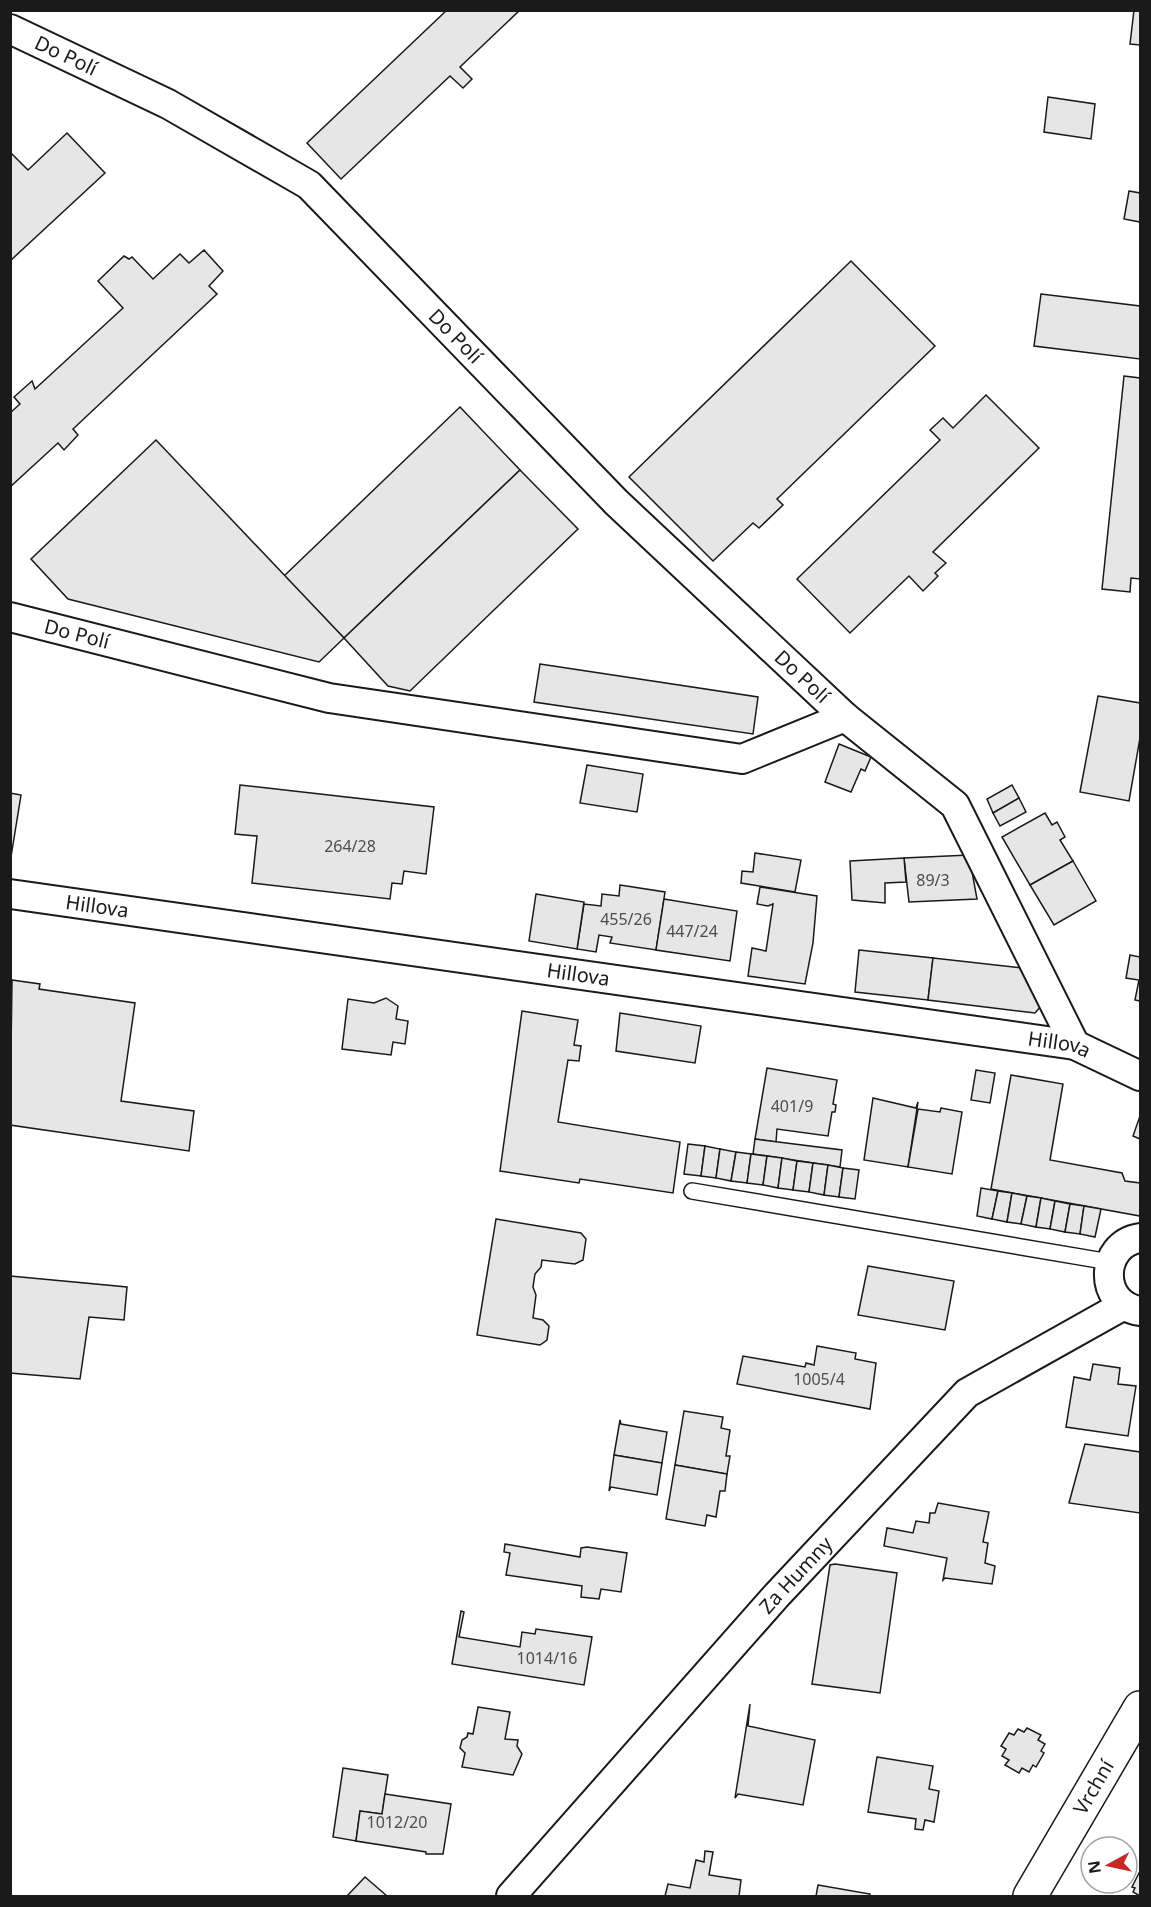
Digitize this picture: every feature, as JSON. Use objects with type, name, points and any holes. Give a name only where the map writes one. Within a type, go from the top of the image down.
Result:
[{"type":"street","name":"Do Polí","points":[[10,29],[168,104],[309,185],[616,502],[845,717],[955,805],[1075,1045]]},
{"type":"street","name":"Do Polí","points":[[10,616],[329,698],[742,759],[845,717]]},
{"type":"street","name":"Hillova","points":[[10,894],[1075,1045],[1140,1076]]},
{"type":"street","points":[[1132,1308],[1109,1286],[1110,1262],[1125,1242],[1140,1238]]},
{"type":"street","name":"Za Humny","points":[[512,1896],[777,1595],[967,1393],[1132,1308]]},
{"type":"street","name":"Vrchní","points":[[1030,1896],[1140,1708]]},
{"type":"lane","points":[[692,1191],[1110,1262]]},
{"type":"building","points":[[447,10],[520,10],[460,67],[472,79],[463,88],[450,76],[341,179],[307,143]]},
{"type":"building","points":[[1134,10],[1140,10],[1140,45],[1130,44]]},
{"type":"building","points":[[1048,97],[1095,104],[1091,139],[1044,132]]},
{"type":"building","points":[[67,133],[105,173],[10,261],[10,152],[28,170]]},
{"type":"building","points":[[1129,191],[1140,193],[1140,222],[1124,219]]},
{"type":"building","points":[[204,250],[223,271],[209,286],[217,294],[73,429],[78,435],[64,450],[58,443],[10,487],[10,413],[20,404],[14,397],[32,381],[35,389],[123,308],[98,281],[124,256],[129,259],[132,257],[153,279],[180,254],[189,263]]},
{"type":"building","points":[[851,261],[935,346],[777,499],[783,505],[759,528],[753,523],[713,561],[629,477]]},
{"type":"building","points":[[1041,294],[1140,306],[1140,359],[1034,346]]},
{"type":"building","points":[[1124,376],[1140,378],[1140,579],[1131,578],[1130,592],[1102,589]]},
{"type":"building","points":[[986,395],[1039,448],[933,552],[946,563],[935,573],[938,576],[923,591],[909,576],[850,633],[797,579],[940,440],[930,430],[943,418],[953,428]]},
{"type":"building","points":[[460,407],[520,470],[344,638],[284,576]]},
{"type":"building","points":[[156,440],[344,638],[319,662],[68,599],[31,559]]},
{"type":"building","points":[[520,470],[578,529],[410,691],[388,686],[344,638]]},
{"type":"building","points":[[540,664],[758,697],[753,734],[534,702]]},
{"type":"building","points":[[1098,696],[1140,703],[1140,738],[1129,801],[1080,792]]},
{"type":"building","points":[[839,744],[871,757],[865,771],[861,769],[851,792],[825,782]]},
{"type":"building","points":[[587,765],[643,774],[637,812],[580,803]]},
{"type":"building","points":[[240,785],[434,807],[426,874],[404,871],[402,884],[392,883],[390,899],[252,883],[257,836],[235,834]]},
{"type":"building","points":[[1012,785],[1019,798],[993,813],[987,799]]},
{"type":"building","points":[[10,793],[21,795],[10,863]]},
{"type":"building","points":[[1019,798],[1026,812],[1000,826],[993,813]]},
{"type":"building","points":[[1045,813],[1052,825],[1057,822],[1065,837],[1060,840],[1073,861],[1030,885],[1002,837]]},
{"type":"building","points":[[755,853],[801,860],[795,892],[741,883],[742,871],[753,872]]},
{"type":"building","points":[[969,855],[977,899],[909,902],[904,858]]},
{"type":"building","points":[[904,858],[906,882],[885,883],[885,903],[852,900],[850,861]]},
{"type":"building","points":[[1073,861],[1096,901],[1054,925],[1030,885]]},
{"type":"building","points":[[620,885],[665,892],[656,950],[610,943],[612,937],[599,935],[596,952],[577,949],[584,904],[601,906],[602,894],[619,896]]},
{"type":"building","points":[[760,887],[817,896],[813,943],[805,984],[748,976],[752,948],[766,951],[773,904],[768,906],[757,904]]},
{"type":"building","points":[[536,894],[584,902],[577,949],[529,941]]},
{"type":"building","points":[[664,899],[737,911],[730,961],[656,950]]},
{"type":"building","points":[[859,950],[933,958],[928,1000],[855,992]]},
{"type":"building","points":[[1130,955],[1140,957],[1140,1001],[1135,1000],[1139,980],[1126,978]]},
{"type":"building","points":[[933,958],[1023,968],[1042,1005],[1035,1013],[928,1000]]},
{"type":"building","points":[[12,980],[40,984],[39,989],[135,1003],[121,1101],[194,1111],[189,1151],[10,1125]]},
{"type":"building","points":[[386,998],[398,1006],[396,1019],[408,1021],[405,1044],[393,1042],[391,1055],[342,1049],[348,999],[374,1003]]},
{"type":"building","points":[[522,1011],[578,1020],[574,1045],[581,1046],[579,1061],[568,1060],[558,1122],[680,1142],[673,1193],[580,1179],[579,1183],[500,1171]]},
{"type":"building","points":[[620,1013],[701,1026],[695,1063],[616,1051]]},
{"type":"building","points":[[767,1068],[837,1080],[833,1104],[836,1105],[835,1112],[832,1112],[828,1136],[777,1129],[776,1142],[755,1139]]},
{"type":"building","points":[[976,1070],[995,1073],[990,1103],[971,1100]]},
{"type":"building","points":[[1011,1075],[1063,1084],[1050,1160],[1122,1173],[1125,1181],[1140,1183],[1140,1216],[991,1189]]},
{"type":"building","points":[[873,1098],[916,1108],[918,1102],[908,1167],[864,1160]]},
{"type":"building","points":[[941,1108],[962,1112],[952,1174],[908,1167],[918,1109],[940,1112]]},
{"type":"building","points":[[1140,1116],[1140,1139],[1133,1136]]},
{"type":"building","points":[[755,1139],[842,1150],[840,1167],[753,1154]]},
{"type":"building","points":[[688,1144],[705,1146],[701,1176],[684,1174]]},
{"type":"building","points":[[705,1146],[720,1149],[716,1178],[701,1176]]},
{"type":"building","points":[[720,1149],[736,1152],[731,1181],[716,1178]]},
{"type":"building","points":[[736,1152],[751,1154],[747,1183],[731,1181]]},
{"type":"building","points":[[751,1154],[767,1156],[763,1185],[747,1183]]},
{"type":"building","points":[[767,1156],[782,1158],[778,1188],[763,1185]]},
{"type":"building","points":[[782,1158],[797,1161],[793,1190],[778,1188]]},
{"type":"building","points":[[797,1161],[813,1163],[809,1192],[793,1190]]},
{"type":"building","points":[[813,1163],[828,1165],[824,1195],[809,1192]]},
{"type":"building","points":[[828,1165],[843,1168],[839,1197],[824,1195]]},
{"type":"building","points":[[843,1168],[859,1170],[855,1199],[839,1197]]},
{"type":"building","points":[[981,1188],[998,1191],[992,1219],[977,1216]]},
{"type":"building","points":[[998,1191],[1012,1193],[1007,1222],[992,1219]]},
{"type":"building","points":[[1012,1193],[1027,1196],[1021,1224],[1007,1222]]},
{"type":"building","points":[[1027,1196],[1041,1198],[1036,1227],[1021,1224]]},
{"type":"building","points":[[1041,1198],[1055,1201],[1050,1229],[1036,1227]]},
{"type":"building","points":[[1055,1201],[1070,1204],[1065,1232],[1050,1229]]},
{"type":"building","points":[[1070,1204],[1084,1206],[1080,1234],[1065,1232]]},
{"type":"building","points":[[1084,1206],[1101,1209],[1095,1237],[1080,1234]]},
{"type":"building","points":[[496,1219],[581,1233],[586,1239],[583,1260],[575,1264],[542,1260],[541,1267],[535,1274],[533,1287],[536,1295],[533,1318],[543,1320],[549,1326],[547,1340],[540,1345],[477,1335]]},
{"type":"building","points":[[868,1266],[954,1281],[945,1330],[858,1315]]},
{"type":"building","points":[[10,1276],[127,1287],[124,1320],[89,1317],[80,1379],[10,1373]]},
{"type":"building","points":[[817,1346],[856,1353],[855,1359],[876,1363],[870,1409],[737,1384],[743,1356],[805,1367],[806,1363],[814,1365]]},
{"type":"building","points":[[1093,1364],[1120,1368],[1118,1384],[1136,1386],[1128,1436],[1066,1427],[1074,1377],[1090,1380]]},
{"type":"building","points":[[684,1411],[723,1417],[721,1428],[730,1430],[726,1456],[730,1456],[727,1474],[675,1465]]},
{"type":"building","points":[[620,1420],[621,1424],[667,1432],[662,1463],[614,1455]]},
{"type":"building","points":[[1085,1444],[1140,1452],[1140,1513],[1069,1503]]},
{"type":"building","points":[[614,1455],[662,1463],[657,1495],[611,1487],[609,1491]]},
{"type":"building","points":[[675,1465],[727,1474],[725,1491],[720,1491],[716,1517],[707,1515],[705,1526],[666,1519]]},
{"type":"building","points":[[938,1503],[989,1512],[983,1542],[988,1543],[985,1563],[995,1566],[992,1584],[945,1578],[943,1580],[947,1558],[884,1546],[887,1528],[913,1533],[916,1521],[929,1523],[930,1513],[935,1513]]},
{"type":"building","points":[[505,1544],[580,1557],[581,1548],[587,1547],[627,1553],[621,1592],[601,1589],[599,1599],[581,1597],[582,1586],[506,1575],[510,1553],[504,1552]]},
{"type":"building","points":[[830,1565],[897,1573],[880,1693],[812,1684]]},
{"type":"building","points":[[461,1611],[464,1612],[459,1637],[520,1647],[522,1632],[535,1634],[536,1629],[592,1637],[584,1685],[452,1664]]},
{"type":"building","points":[[750,1704],[748,1726],[815,1740],[803,1805],[738,1794],[735,1798]]},
{"type":"building","points":[[478,1707],[510,1712],[505,1739],[518,1740],[517,1746],[522,1754],[513,1775],[462,1767],[465,1753],[460,1748],[462,1740],[467,1737],[468,1733],[473,1734]]},
{"type":"building","points":[[1027,1728],[1041,1735],[1038,1740],[1045,1744],[1041,1751],[1044,1753],[1036,1767],[1033,1765],[1029,1772],[1022,1768],[1019,1773],[1005,1765],[1009,1760],[1002,1756],[1006,1749],[1001,1746],[1009,1733],[1014,1735],[1018,1729],[1024,1732]]},
{"type":"building","points":[[877,1757],[933,1766],[929,1789],[939,1791],[934,1822],[925,1820],[923,1830],[915,1829],[916,1819],[868,1812]]},
{"type":"building","points":[[343,1768],[388,1775],[382,1814],[360,1811],[356,1841],[333,1837]]},
{"type":"building","points":[[385,1794],[451,1804],[443,1854],[426,1854],[426,1852],[356,1841],[360,1811],[382,1814]]},
{"type":"building","points":[[705,1851],[713,1852],[709,1875],[741,1880],[739,1896],[665,1896],[668,1884],[690,1888],[696,1860],[704,1862]]},
{"type":"building","points":[[1140,1871],[1140,1896],[1138,1895]]},
{"type":"building","points":[[365,1877],[387,1896],[347,1896]]},
{"type":"building","points":[[818,1885],[870,1894],[869,1896],[816,1896]]}]
